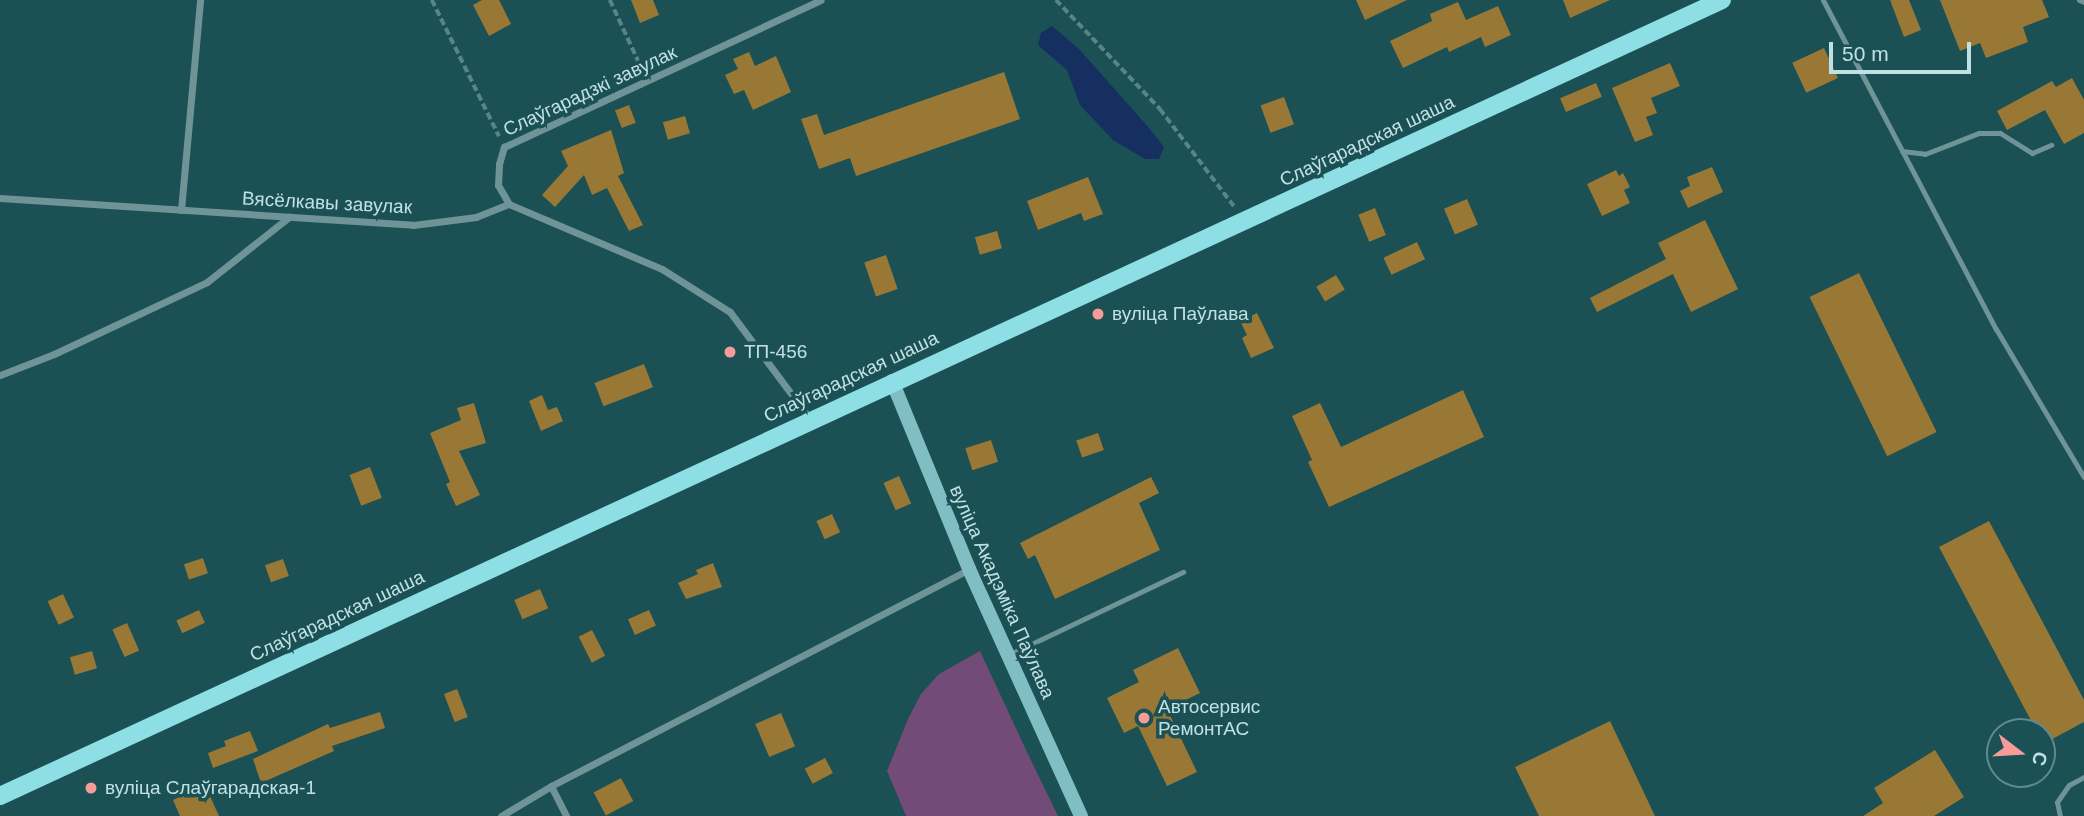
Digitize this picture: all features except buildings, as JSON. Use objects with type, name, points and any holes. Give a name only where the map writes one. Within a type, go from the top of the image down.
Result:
[{"type":"main road","name":"Слаўгарадская шаша","points":[[0,796],[892,381],[1722,0]]},
{"type":"main road","name":"вуліца Акадэміка Паўлава","points":[[892,381],[970,569],[1081,816]]},
{"type":"street","points":[[181,210],[200,0]]},
{"type":"street","name":"Слаўгарадзкі завулак","points":[[509,204],[498,185],[499,164],[504,147],[821,0]]},
{"type":"street","name":"Вясёлкавы завулак","points":[[0,198],[413,225],[476,217],[509,204]]},
{"type":"street","points":[[509,204],[662,269],[730,312],[810,419]]},
{"type":"street","points":[[0,375],[54,355],[207,282],[290,217]]},
{"type":"street","points":[[501,816],[551,786],[970,569]]},
{"type":"street","points":[[551,786],[566,816]]},
{"type":"lane","points":[[1824,0],[1996,329],[2084,477]]},
{"type":"lane","points":[[2079,0],[2084,2]]},
{"type":"lane","points":[[1902,151],[1925,154],[1962,138],[2000,132],[2032,153],[2051,145]]},
{"type":"lane","points":[[1008,655],[1183,572]]},
{"type":"lane","points":[[2060,816],[2057,802],[2069,785],[2084,777]]},
{"type":"path","points":[[432,0],[504,147]]},
{"type":"path","points":[[610,0],[647,80]]},
{"type":"path","points":[[1056,0],[1160,109],[1234,206]]},
{"type":"shaded area","points":[[980,651],[1058,816],[906,816],[887,771],[908,719],[921,694],[939,674]]},
{"type":"water","points":[[1052,26],[1079,49],[1149,128],[1164,147],[1159,159],[1145,159],[1113,140],[1080,105],[1067,70],[1038,45],[1041,33]]},
{"type":"place","name":"вуліца Паўлава","points":[[1098,314]]},
{"type":"place","name":"ТП-456","points":[[730,352]]},
{"type":"place","name":"Автосервис РемонтАС","points":[[1144,718]]},
{"type":"place","name":"вуліца Слаўгарадская-1","points":[[91,788]]}]
